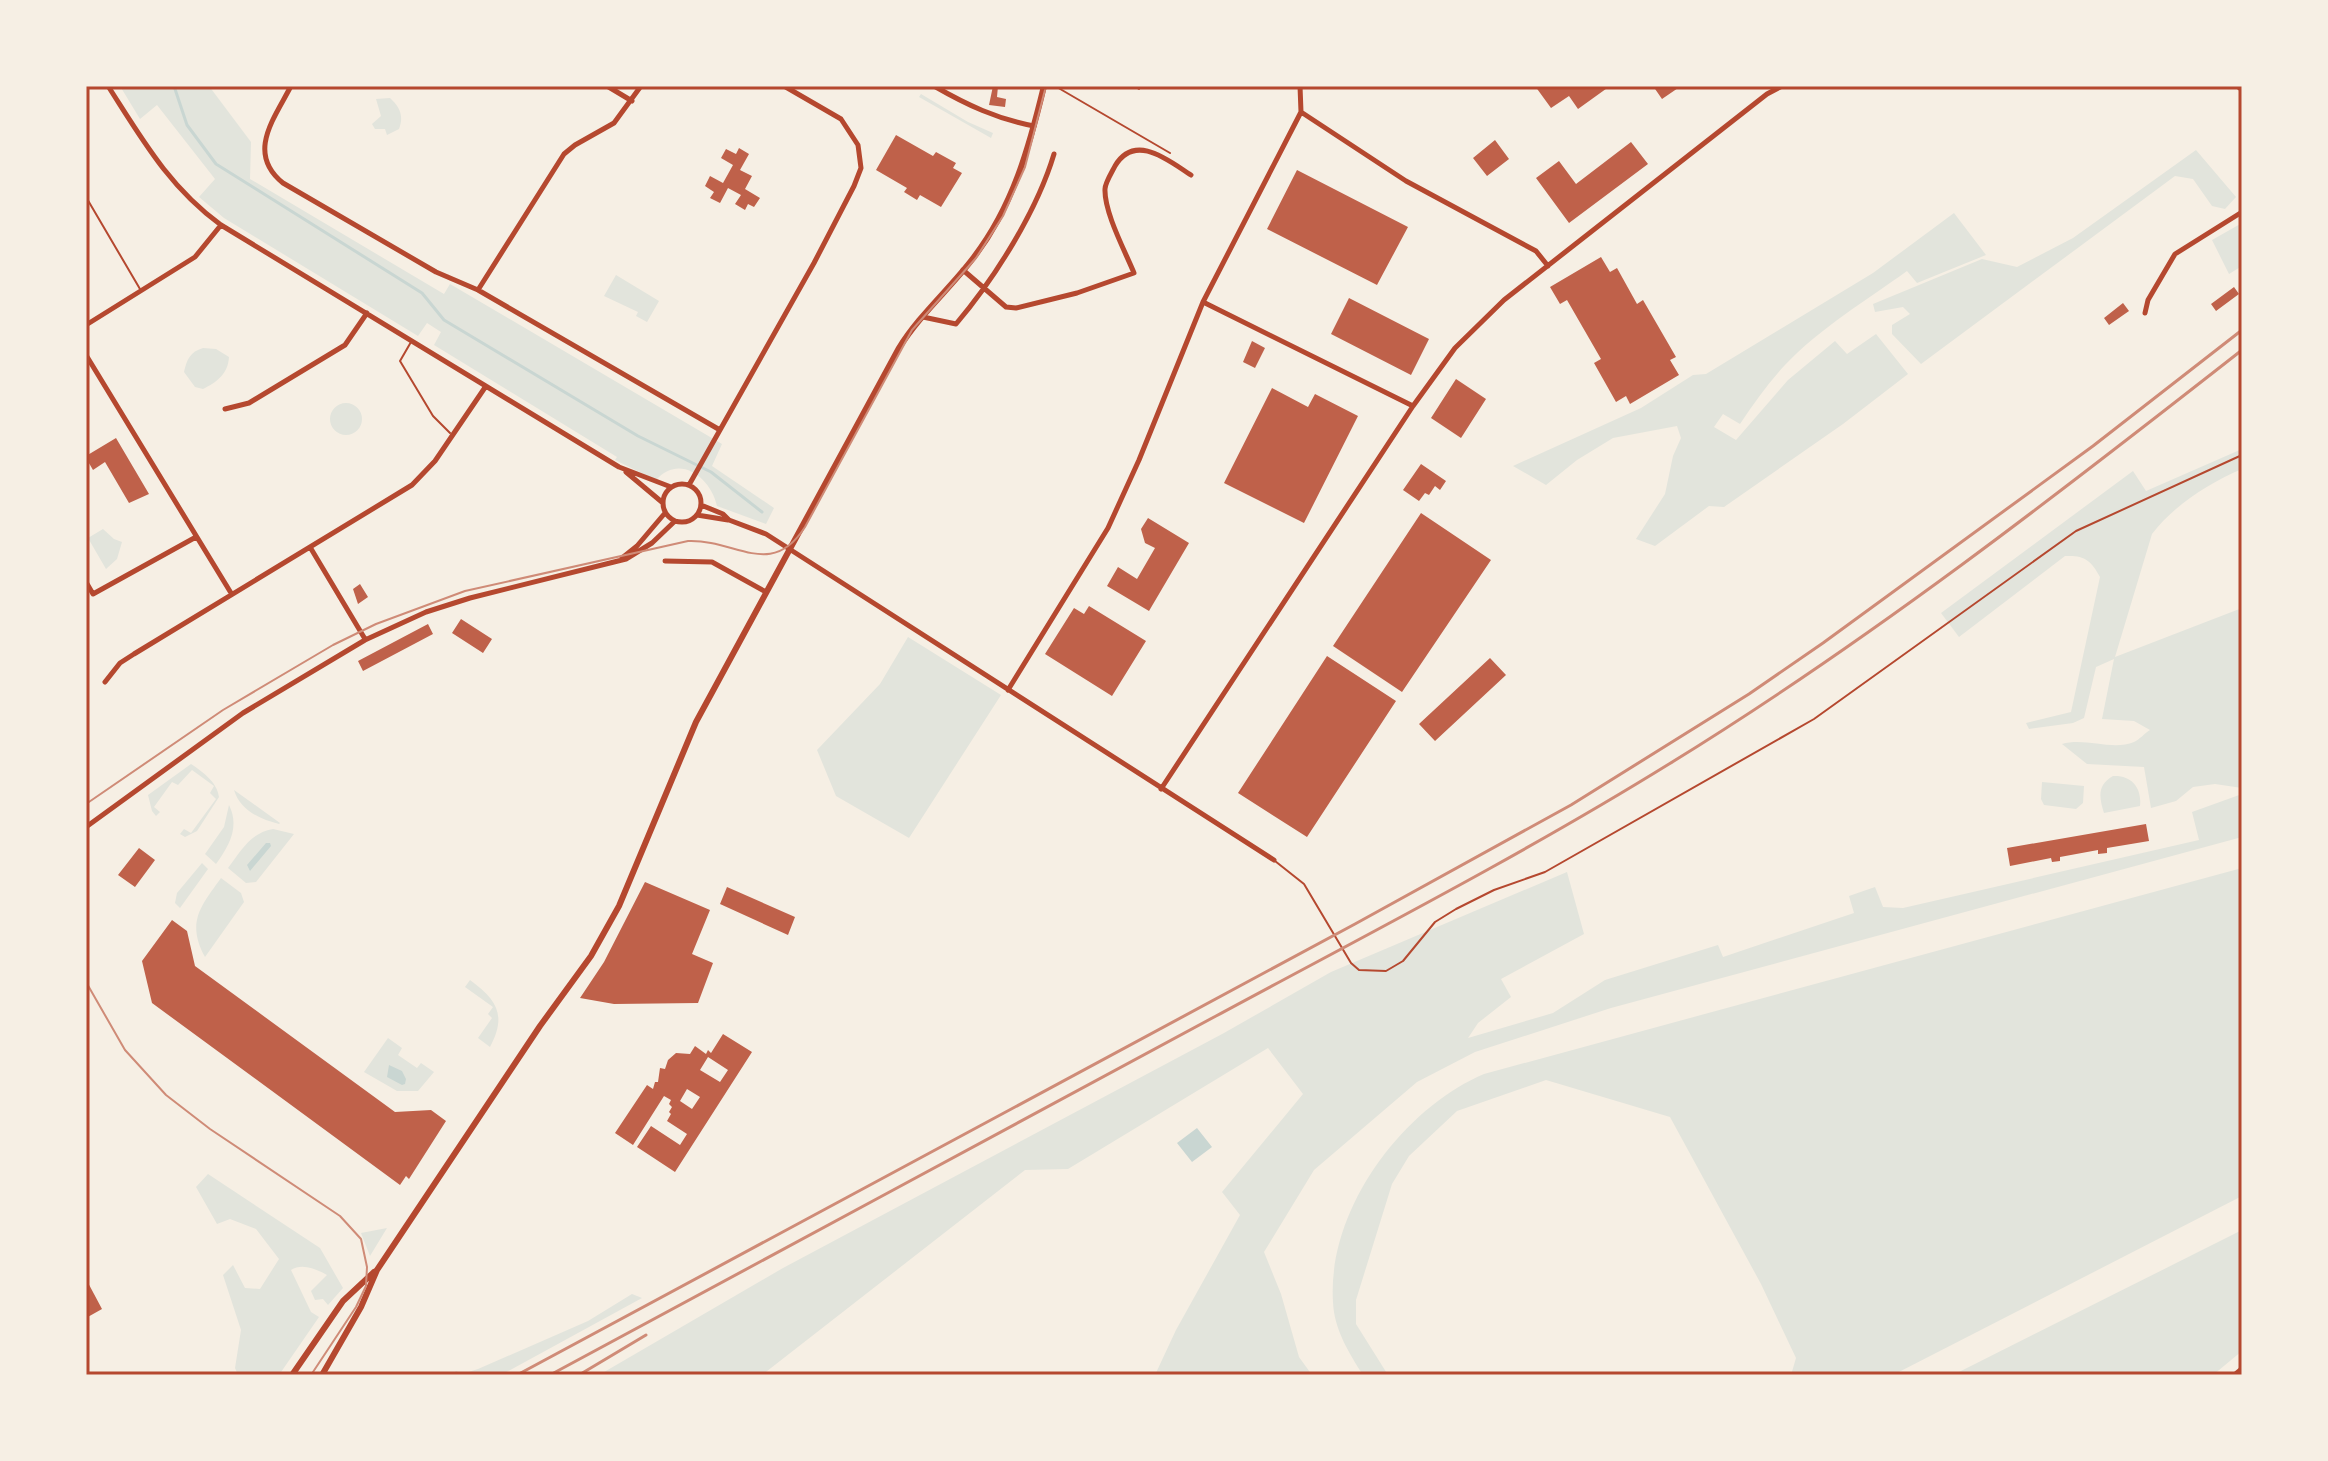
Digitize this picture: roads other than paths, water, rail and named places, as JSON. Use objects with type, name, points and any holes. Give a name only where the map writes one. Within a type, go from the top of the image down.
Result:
[{"type":"main road","points":[[2236,1375],[2242,1370]]},
{"type":"street","points":[[108,86],[150,154],[167,175],[221,225],[619,467],[663,503]]},
{"type":"street","points":[[291,86],[266,135],[264,160],[271,173],[432,270],[478,290],[720,430]]},
{"type":"street","points":[[607,86],[632,101]]},
{"type":"street","points":[[478,290],[564,154],[614,123],[641,86]]},
{"type":"street","points":[[689,485],[854,186],[861,168],[858,145],[841,119],[784,86]]},
{"type":"street","points":[[934,86],[974,109],[1005,121],[1034,126]]},
{"type":"street","points":[[1008,690],[1108,528],[1203,302],[1301,112],[1300,86]]},
{"type":"street","points":[[1161,789],[1413,406],[1474,327],[1767,94],[1782,86]]},
{"type":"street","points":[[322,1375],[361,1307],[377,1270],[532,1038],[577,977],[619,906],[696,722],[899,348],[921,316],[963,270],[991,233],[1014,189],[1043,87]]},
{"type":"street","points":[[1301,112],[1406,181],[1536,251],[1548,266]]},
{"type":"street","points":[[963,270],[1006,307],[1016,308],[1077,293],[1134,273],[1118,235],[1104,188],[1117,163],[1125,155],[1138,150],[1151,150],[1191,175]]},
{"type":"street","points":[[921,316],[956,324],[984,290],[1045,185],[1054,154]]},
{"type":"street","points":[[2145,313],[2148,300],[2175,254],[2242,212]]},
{"type":"street","points":[[86,325],[195,257],[221,225]]},
{"type":"street","points":[[1203,302],[1413,406]]},
{"type":"street","points":[[225,409],[249,403],[345,345],[367,313]]},
{"type":"street","points":[[86,355],[231,593]]},
{"type":"street","points":[[105,682],[120,663],[412,485],[425,474],[486,386]]},
{"type":"street","points":[[619,467],[671,487]]},
{"type":"street","points":[[689,485],[699,493],[701,505],[697,515],[687,522],[675,521],[665,513],[663,497],[671,487],[689,485]]},
{"type":"street","points":[[701,505],[723,514],[729,520]]},
{"type":"street","points":[[617,562],[637,546],[665,513]]},
{"type":"street","points":[[697,515],[729,520],[766,534],[1274,860]]},
{"type":"street","points":[[86,827],[243,713],[365,640],[426,612],[470,598],[617,562],[652,543],[675,521]]},
{"type":"street","points":[[86,582],[93,594],[196,537]]},
{"type":"street","points":[[310,547],[365,640]]},
{"type":"street","points":[[665,561],[712,562],[766,592]]},
{"type":"street","points":[[292,1375],[343,1301],[377,1270]]},
{"type":"lane","points":[[1055,86],[1170,153]]},
{"type":"lane","points":[[1134,86],[1139,89],[1141,86]]},
{"type":"lane","points":[[86,197],[142,291]]},
{"type":"lane","points":[[411,341],[400,361],[433,416],[452,436]]},
{"type":"lane","points":[[1274,860],[1304,884],[1351,963],[1359,970],[1386,971],[1403,961],[1435,922],[1456,909],[1494,890],[1545,872],[1814,719],[2076,531],[2242,455]]},
{"type":"waterway","points":[[174,86],[187,125],[216,164],[422,293],[444,320],[638,436],[711,472],[762,512]]},
{"type":"tram line","points":[[86,804],[223,710],[333,645],[376,624],[465,591],[688,541],[766,554],[792,543],[805,527],[912,330],[976,258],[1003,216],[1025,167],[1046,86]]},
{"type":"tram line","points":[[86,982],[125,1050],[166,1095],[210,1129],[340,1216],[361,1239],[367,1267],[366,1286],[356,1307],[311,1375]]},
{"type":"railway","points":[[517,1375],[1571,805],[1749,694],[1823,643],[2093,446],[2242,330]]},
{"type":"railway","points":[[550,1375],[1444,893],[1614,798],[1743,717],[1889,617],[2032,512],[2242,350]]},
{"type":"railway","points":[[579,1375],[646,1335]]}]
